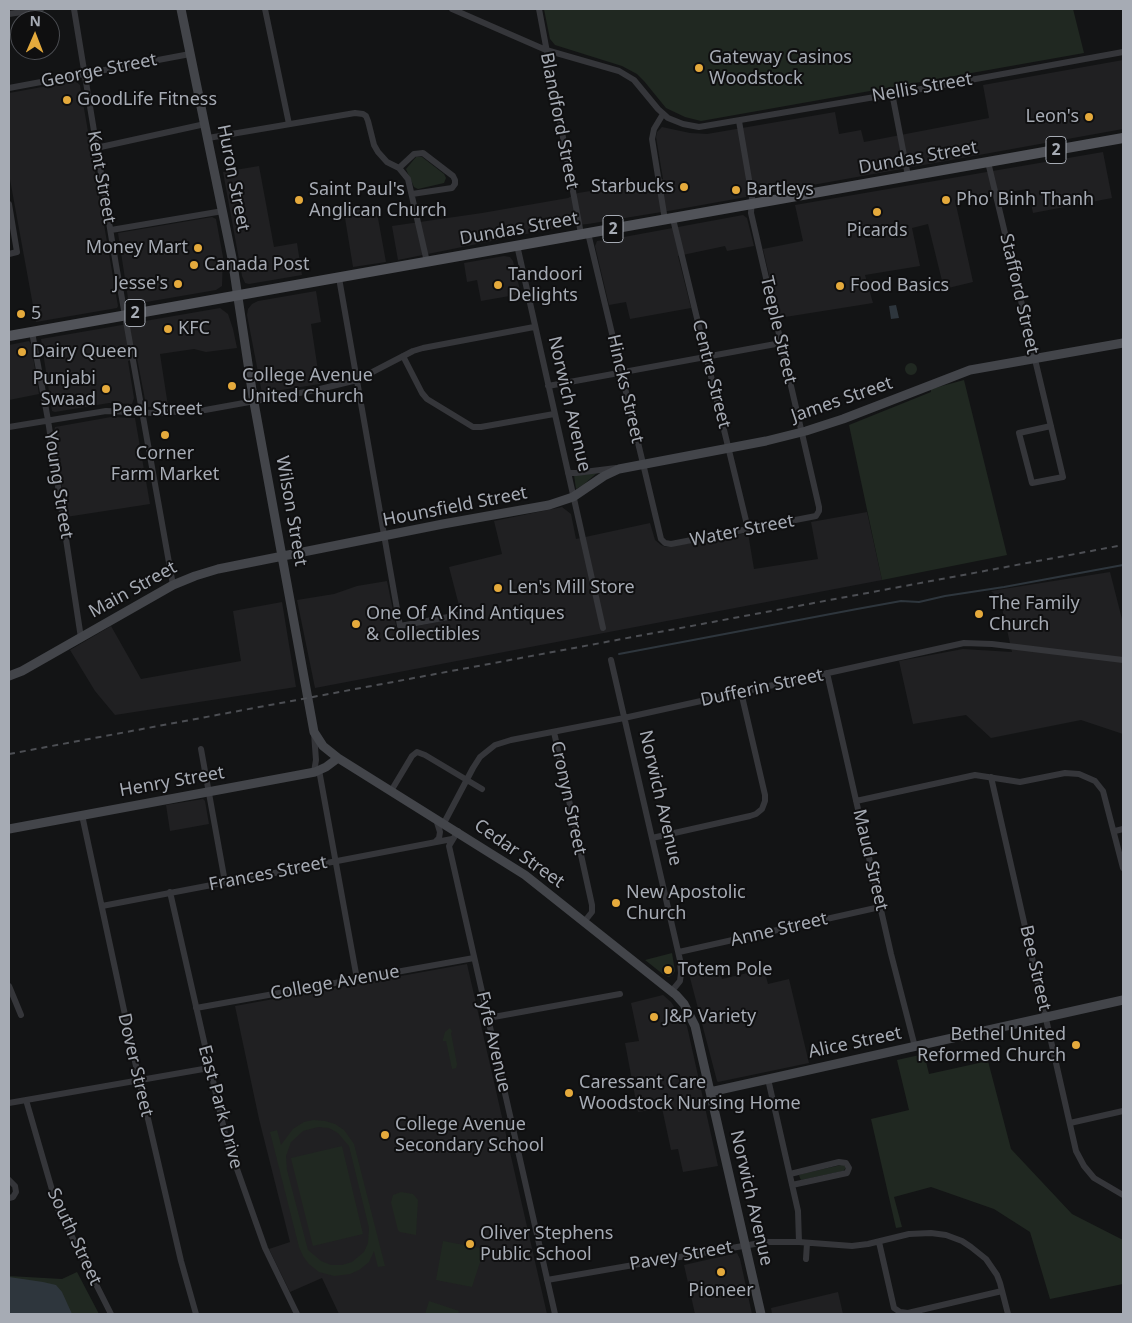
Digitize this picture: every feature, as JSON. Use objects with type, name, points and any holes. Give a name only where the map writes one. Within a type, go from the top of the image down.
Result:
[{"type":"main road","name":"Huron Street","points":[[182,9],[223,211],[237,296]]},
{"type":"main road","name":"Dundas Street","points":[[9,336],[1123,138]]},
{"type":"main road","name":"Wilson Street","points":[[237,296],[254,401],[314,732],[323,746],[338,758]]},
{"type":"main road","name":"James Street","points":[[625,467],[729,448],[802,432],[843,419],[962,373],[1123,343]]},
{"type":"main road","name":"Hounsfield Street","points":[[283,557],[549,505],[573,497],[604,476],[625,467]]},
{"type":"main road","name":"Main Street","points":[[9,676],[22,671],[174,585],[207,572],[283,557]]},
{"type":"main road","name":"Cedar Street","points":[[338,758],[440,821],[455,835],[525,874],[672,992]]},
{"type":"main road","name":"Henry Street","points":[[9,829],[317,771],[327,767],[338,758]]},
{"type":"main road","name":"Norwich Avenue","points":[[672,992],[686,1007],[693,1020],[761,1314]]},
{"type":"main road","name":"Alice Street","points":[[710,1092],[1123,1000]]},
{"type":"street","points":[[9,14],[41,9]]},
{"type":"street","name":"Kent Street","points":[[74,9],[142,413],[174,585]]},
{"type":"street","points":[[265,9],[289,124]]},
{"type":"street","points":[[452,9],[546,50],[624,74],[641,87],[663,114]]},
{"type":"street","name":"Blandford Street","points":[[539,9],[584,233]]},
{"type":"street","name":"Nellis Street","points":[[663,114],[677,122],[705,127],[1123,52]]},
{"type":"street","name":"George Street","points":[[9,88],[190,54]]},
{"type":"street","points":[[892,94],[908,176]]},
{"type":"street","points":[[208,138],[289,124],[362,114],[366,116],[374,145],[378,152],[387,162],[399,168],[408,179],[427,262]]},
{"type":"street","name":"Centre Street","points":[[663,114],[654,129],[652,138],[669,220],[707,358],[748,529]]},
{"type":"street","name":"Teeple Street","points":[[739,121],[753,204],[751,213],[819,507],[818,514]]},
{"type":"street","points":[[96,148],[205,124]]},
{"type":"street","points":[[399,168],[414,154],[422,153],[455,178],[455,184],[452,188],[412,194]]},
{"type":"street","name":"Stafford Street","points":[[988,162],[1034,359],[1051,426],[1063,477],[1032,483],[1019,433],[1051,426]]},
{"type":"street","points":[[9,204],[17,252],[9,254]]},
{"type":"street","points":[[111,230],[223,211]]},
{"type":"street","name":"Hincks Street","points":[[584,233],[621,372],[659,534],[665,543]]},
{"type":"street","name":"Norwich Avenue","points":[[517,246],[603,628]]},
{"type":"street","points":[[338,278],[400,626],[459,615]]},
{"type":"street","name":"Peel Street","points":[[9,427],[106,411],[142,413],[194,411],[316,390],[357,380],[413,351],[534,327]]},
{"type":"street","name":"Young Street","points":[[32,332],[48,420],[81,638]]},
{"type":"street","points":[[548,386],[781,343]]},
{"type":"street","points":[[403,356],[427,399],[473,427],[481,428],[554,414]]},
{"type":"street","name":"James Street","points":[[568,473],[576,474],[625,467]]},
{"type":"street","name":"Water Street","points":[[665,543],[671,544],[813,517],[818,514]]},
{"type":"street","name":"Dufferin Street","points":[[440,821],[480,757],[491,748],[511,740],[624,718],[964,643],[992,644],[1123,660]]},
{"type":"street","name":"Norwich Avenue","points":[[611,660],[679,952],[681,976],[672,992]]},
{"type":"street","name":"Maud Street","points":[[827,673],[880,907],[915,1047]]},
{"type":"street","points":[[652,838],[750,816],[762,809],[765,795],[741,692]]},
{"type":"street","name":"Wilson Street","points":[[314,732],[317,771],[336,861],[357,979]]},
{"type":"street","name":"Cronyn Street","points":[[554,732],[592,905],[592,912],[584,922]]},
{"type":"street","points":[[201,750],[225,882]]},
{"type":"street","points":[[391,791],[416,752],[425,755],[482,789]]},
{"type":"street","points":[[856,800],[978,775],[1020,782],[1068,772],[1079,774],[1090,777],[1103,791],[1115,831],[1123,868]]},
{"type":"street","name":"Bee Street","points":[[991,777],[1076,1151],[1084,1166],[1097,1181],[1123,1195]]},
{"type":"street","name":"Dover Street","points":[[82,815],[115,977],[181,1261],[196,1314]]},
{"type":"street","points":[[435,842],[439,839],[440,821]]},
{"type":"street","points":[[1115,831],[1123,829]]},
{"type":"street","name":"Frances Street","points":[[102,906],[435,842],[455,835]]},
{"type":"street","name":"Fyfe Avenue","points":[[455,835],[449,846],[555,1314]]},
{"type":"street","name":"East Park Drive","points":[[170,892],[225,1135],[265,1250],[297,1314]]},
{"type":"street","name":"Anne Street","points":[[679,952],[880,907]]},
{"type":"street","name":"College Avenue","points":[[196,1008],[474,958]]},
{"type":"street","points":[[9,986],[21,1015]]},
{"type":"street","points":[[488,1018],[620,994]]},
{"type":"street","points":[[9,1103],[209,1068]]},
{"type":"street","points":[[768,1079],[799,1216],[799,1242]]},
{"type":"street","name":"South Street","points":[[26,1100],[57,1207],[111,1314]]},
{"type":"street","points":[[1070,1123],[1123,1111]]},
{"type":"street","points":[[790,1174],[839,1162],[846,1162],[849,1168],[845,1173],[792,1185]]},
{"type":"street","points":[[9,1180],[15,1186],[16,1192],[13,1197],[9,1198]]},
{"type":"street","name":"Pavey Street","points":[[547,1280],[766,1242],[799,1242],[852,1246],[926,1232],[962,1241],[989,1263],[997,1275],[1008,1314]]},
{"type":"street","points":[[879,1242],[894,1308],[900,1312],[908,1313],[1002,1291]]},
{"type":"street","points":[[806,1259],[807,1243]]},
{"type":"shaded area","points":[[544,9],[1073,9],[1084,53],[701,121],[685,117],[666,108],[637,74],[622,66],[555,45],[550,39]]},
{"type":"shaded area","points":[[1123,60],[1123,129],[674,210],[566,226],[398,260],[392,226],[482,213],[568,198],[578,193],[663,179],[656,137],[657,132],[662,127],[690,133],[707,134],[835,112],[839,134],[861,130],[864,142],[989,118],[983,85]]},
{"type":"shaded area","points":[[75,81],[80,85],[118,306],[117,308],[36,322],[9,174],[9,93]]},
{"type":"shaded area","points":[[1103,152],[1112,198],[1033,213],[1028,189],[955,200],[973,282],[944,289],[928,224],[912,228],[920,266],[865,275],[873,303],[779,318],[763,249],[803,241],[795,205]]},
{"type":"shaded area","points":[[416,157],[422,157],[444,174],[446,178],[444,183],[418,189],[414,187],[406,169]]},
{"type":"shaded area","points":[[259,166],[274,247],[297,243],[302,275],[249,284],[245,283],[242,276],[223,172]]},
{"type":"shaded area","points":[[376,207],[386,262],[353,267],[344,212]]},
{"type":"shaded area","points":[[743,215],[747,218],[754,246],[727,251],[725,246],[678,256],[691,308],[630,319],[626,302],[609,305],[595,246],[597,241]]},
{"type":"shaded area","points":[[212,217],[216,219],[223,257],[222,286],[216,290],[129,305],[118,233]]},
{"type":"shaded area","points":[[504,256],[510,257],[513,261],[521,294],[481,301],[477,280],[467,282],[464,263]]},
{"type":"shaded area","points":[[316,291],[321,322],[311,324],[320,384],[262,393],[247,315],[248,309],[258,301]]},
{"type":"shaded area","points":[[896,305],[899,318],[891,319],[889,306]]},
{"type":"shaded area","points":[[220,308],[228,314],[237,348],[206,352],[194,349],[160,354],[168,406],[148,407],[146,405],[137,358],[128,361],[134,398],[132,404],[109,403],[52,411],[41,339]]},
{"type":"shaded area","points":[[29,341],[39,394],[9,400],[9,345]]},
{"type":"shaded area","points":[[911,363],[917,369],[911,375],[905,369]]},
{"type":"shaded area","points":[[964,380],[1007,555],[882,580],[849,425],[931,392],[931,389]]},
{"type":"shaded area","points":[[111,417],[135,418],[150,504],[66,517],[54,432],[55,427]]},
{"type":"shaded area","points":[[597,473],[583,485],[576,489],[574,475]]},
{"type":"shaded area","points":[[562,507],[571,514],[576,539],[650,523],[655,540],[666,547],[748,533],[754,569],[818,559],[811,522],[867,512],[882,580],[315,688],[297,600],[334,594],[357,586],[387,581],[397,630],[462,617],[449,567],[502,554],[494,521]]},
{"type":"shaded area","points":[[1110,572],[1123,623],[1123,734],[1081,720],[991,738],[966,715],[913,724],[899,661],[963,649],[1012,652],[1000,599],[991,591]]},
{"type":"shaded area","points":[[282,602],[296,687],[115,715],[95,691],[70,650],[111,626],[141,679],[241,661],[233,611]]},
{"type":"shaded area","points":[[203,799],[209,824],[170,831],[166,805]]},
{"type":"shaded area","points":[[672,953],[675,971],[669,977],[645,960]]},
{"type":"shaded area","name":"College Avenue Secondary School","points":[[467,964],[547,1314],[339,1314],[322,1278],[290,1292],[269,1249],[290,1242],[259,1119],[235,1006]]},
{"type":"shaded area","points":[[719,968],[722,979],[764,969],[768,984],[789,979],[809,1063],[717,1081],[689,974]]},
{"type":"shaded area","points":[[663,995],[671,1002],[687,1026],[718,1166],[683,1172],[678,1149],[671,1150],[662,1108],[638,1112],[625,1043],[639,1041],[631,1003]]},
{"type":"shaded area","points":[[450,1028],[457,1064],[456,1068],[452,1069],[446,1041],[443,1041],[445,1032]]},
{"type":"shaded area","points":[[924,1054],[929,1074],[988,1061],[1011,1149],[1072,1214],[1123,1240],[1123,1284],[1050,1299],[1030,1232],[994,1209],[931,1187],[894,1197],[902,1227],[896,1228],[871,1119],[909,1110],[897,1060]]},
{"type":"shaded area","points":[[313,1120],[335,1124],[344,1130],[354,1144],[385,1266],[378,1267],[374,1251],[369,1262],[359,1270],[350,1274],[334,1276],[319,1272],[303,1256],[299,1247],[270,1132],[277,1130],[281,1145],[293,1129],[304,1122]],"holes":[[[318,1127],[329,1128],[338,1133],[349,1146],[369,1228],[368,1243],[364,1252],[352,1262],[342,1265],[331,1265],[321,1261],[308,1250],[287,1170],[286,1156],[291,1142],[303,1131]]]},
{"type":"shaded area","points":[[342,1146],[363,1234],[313,1246],[291,1158]]},
{"type":"shaded area","points":[[844,1165],[846,1168],[843,1171],[801,1180],[799,1175],[802,1174]]},
{"type":"shaded area","points":[[401,1192],[413,1194],[418,1200],[416,1235],[398,1230],[391,1202],[393,1195]]},
{"type":"shaded area","points":[[443,1241],[480,1248],[482,1256],[472,1287],[436,1280]]},
{"type":"shaded area","points":[[737,1253],[752,1314],[695,1314],[684,1265]]},
{"type":"shaded area","points":[[77,1272],[99,1314],[9,1314],[9,1276],[62,1279]]},
{"type":"shaded area","points":[[9,1277],[56,1285],[62,1292],[72,1314],[9,1314]]},
{"type":"shaded area","points":[[838,1292],[843,1314],[772,1314],[771,1308]]},
{"type":"shaded area","points":[[429,1301],[459,1311],[458,1314],[425,1314]]},
{"type":"waterway","points":[[619,654],[901,601],[919,602],[1123,565]]},
{"type":"railway","points":[[9,754],[1123,545]]},
{"type":"place","name":"Gateway Casinos Woodstock","points":[[699,68]]},
{"type":"place","name":"GoodLife Fitness","points":[[67,100]]},
{"type":"place","name":"Leon's","points":[[1089,117]]},
{"type":"place","name":"Starbucks","points":[[684,187]]},
{"type":"place","name":"Bartleys","points":[[736,190]]},
{"type":"place","name":"Saint Paul's Anglican Church","points":[[299,200]]},
{"type":"place","name":"Pho' Binh Thanh","points":[[946,200]]},
{"type":"place","name":"Picards","points":[[877,212]]},
{"type":"place","name":"Money Mart","points":[[198,248]]},
{"type":"place","name":"Canada Post","points":[[194,265]]},
{"type":"place","name":"Jesse's","points":[[178,284]]},
{"type":"place","name":"Tandoori Delights","points":[[498,285]]},
{"type":"place","name":"Food Basics","points":[[840,286]]},
{"type":"place","name":"5","points":[[21,314]]},
{"type":"place","name":"KFC","points":[[168,329]]},
{"type":"place","name":"Dairy Queen","points":[[22,352]]},
{"type":"place","name":"College Avenue United Church","points":[[232,386]]},
{"type":"place","name":"Punjabi Swaad","points":[[106,389]]},
{"type":"place","name":"Corner Farm Market","points":[[165,435]]},
{"type":"place","name":"Len's Mill Store","points":[[498,588]]},
{"type":"place","name":"The Family Church","points":[[979,614]]},
{"type":"place","name":"One Of A Kind Antiques & Collectibles","points":[[356,624]]},
{"type":"place","name":"New Apostolic Church","points":[[616,903]]},
{"type":"place","name":"Totem Pole","points":[[668,970]]},
{"type":"place","name":"J&P Variety","points":[[654,1017]]},
{"type":"place","name":"Bethel United Reformed Church","points":[[1076,1045]]},
{"type":"place","name":"Caressant Care Woodstock Nursing Home","points":[[569,1093]]},
{"type":"place","name":"College Avenue Secondary School","points":[[385,1135]]},
{"type":"place","name":"Oliver Stephens Public School","points":[[470,1244]]},
{"type":"place","name":"Pioneer","points":[[721,1272]]}]
